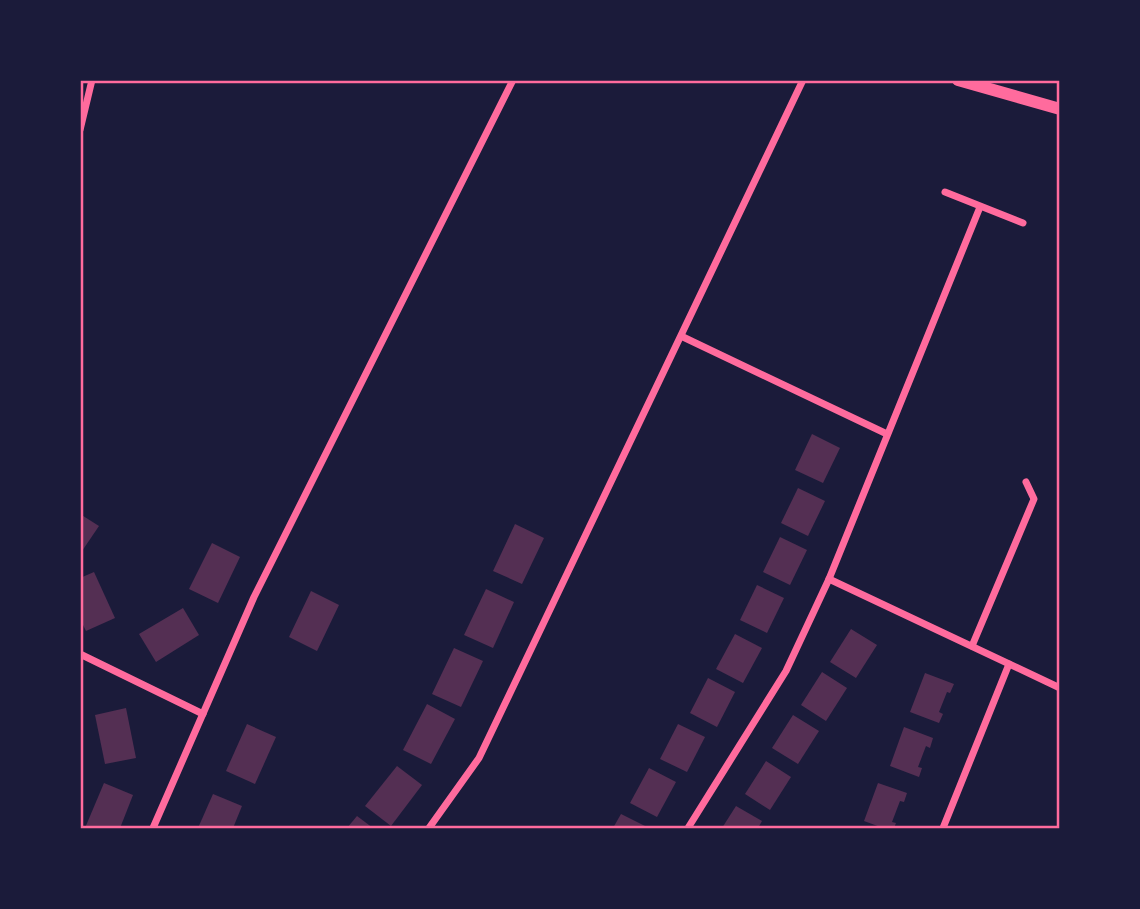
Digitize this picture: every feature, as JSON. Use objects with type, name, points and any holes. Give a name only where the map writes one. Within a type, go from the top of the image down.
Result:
[{"type":"street","points":[[80,131],[92,80]]},
{"type":"street","points":[[153,828],[254,597],[513,80]]},
{"type":"street","points":[[429,828],[479,758],[683,337],[803,80]]},
{"type":"street","points":[[958,80],[1059,109]]},
{"type":"street","points":[[944,192],[1023,223]]},
{"type":"street","points":[[688,828],[786,671],[829,579],[980,206]]},
{"type":"street","points":[[683,337],[887,434]]},
{"type":"street","points":[[972,646],[1034,499],[1026,482]]},
{"type":"street","points":[[829,579],[1059,688]]},
{"type":"street","points":[[80,654],[203,714]]},
{"type":"street","points":[[943,828],[1009,664]]},
{"type":"building","points":[[812,434],[840,448],[823,483],[795,470]]},
{"type":"building","points":[[798,488],[825,501],[808,536],[781,523]]},
{"type":"building","points":[[80,514],[99,526],[80,554]]},
{"type":"building","points":[[515,524],[544,538],[522,584],[493,571]]},
{"type":"building","points":[[780,537],[807,550],[790,585],[763,572]]},
{"type":"building","points":[[212,543],[240,557],[218,603],[189,589]]},
{"type":"building","points":[[94,572],[115,618],[86,631],[80,619],[80,578]]},
{"type":"building","points":[[757,585],[784,598],[767,633],[740,620]]},
{"type":"building","points":[[486,589],[514,602],[493,648],[464,635]]},
{"type":"building","points":[[311,591],[339,605],[317,651],[289,637]]},
{"type":"building","points":[[183,608],[199,635],[156,662],[139,634]]},
{"type":"building","points":[[851,629],[877,645],[856,678],[830,662]]},
{"type":"building","points":[[735,634],[762,648],[743,683],[716,669]]},
{"type":"building","points":[[454,648],[483,661],[461,707],[432,694]]},
{"type":"building","points":[[822,672],[847,688],[826,721],[801,705]]},
{"type":"building","points":[[925,673],[954,684],[950,693],[947,692],[939,712],[943,714],[939,723],[910,712]]},
{"type":"building","points":[[708,678],[735,692],[717,727],[690,713]]},
{"type":"building","points":[[427,704],[455,719],[431,764],[403,750]]},
{"type":"building","points":[[126,708],[136,758],[105,764],[95,715]]},
{"type":"building","points":[[793,715],[819,731],[798,764],[772,748]]},
{"type":"building","points":[[247,724],[276,737],[255,784],[226,771]]},
{"type":"building","points":[[678,724],[705,737],[687,772],[660,759]]},
{"type":"building","points":[[904,727],[933,738],[930,748],[926,746],[918,767],[922,768],[919,777],[890,766]]},
{"type":"building","points":[[766,761],[791,777],[770,810],[745,794]]},
{"type":"building","points":[[397,766],[422,785],[391,826],[365,806]]},
{"type":"building","points":[[649,768],[676,782],[657,817],[630,803]]},
{"type":"building","points":[[104,783],[133,795],[120,828],[85,828]]},
{"type":"building","points":[[878,783],[907,793],[904,802],[900,801],[892,822],[896,823],[894,828],[883,828],[864,821]]},
{"type":"building","points":[[213,794],[242,806],[233,828],[198,828]]},
{"type":"building","points":[[736,806],[762,821],[758,828],[722,828]]},
{"type":"building","points":[[621,814],[649,828],[613,828]]},
{"type":"building","points":[[357,816],[373,828],[347,828]]}]
